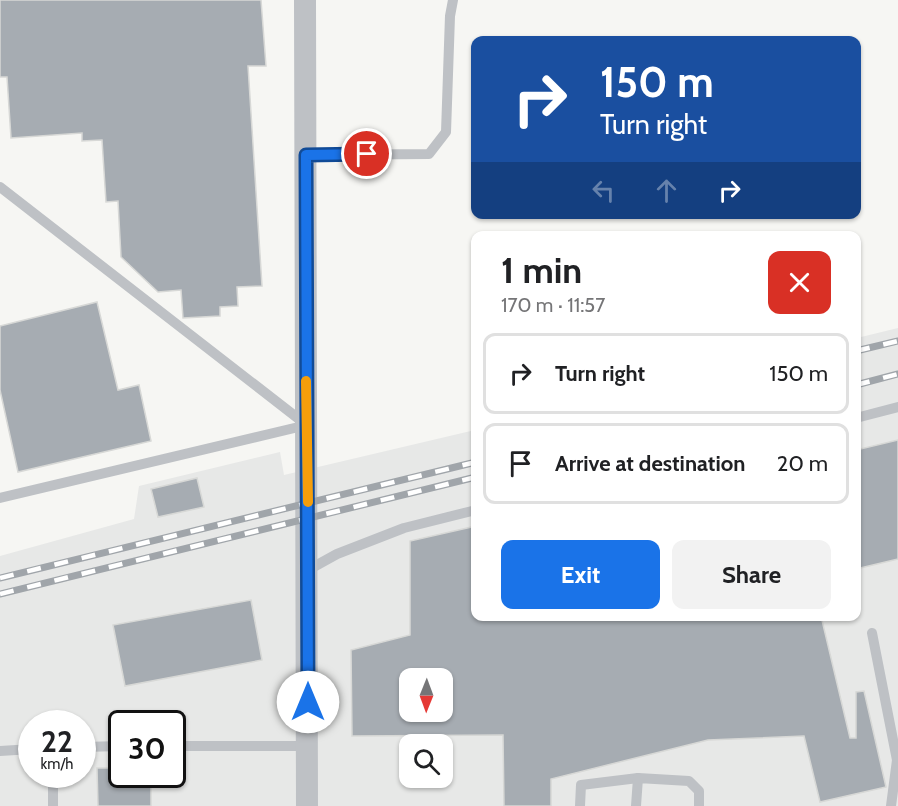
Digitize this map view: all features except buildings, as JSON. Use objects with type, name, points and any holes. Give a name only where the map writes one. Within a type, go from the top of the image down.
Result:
[{"type":"street","points":[[305,0],[307,806]]},
{"type":"lane","points":[[306,155],[429,154],[446,132],[450,16],[453,0]]},
{"type":"lane","points":[[0,187],[307,425]]},
{"type":"lane","points":[[861,417],[898,407]]},
{"type":"lane","points":[[0,498],[307,425]]},
{"type":"lane","points":[[308,570],[337,554],[404,528],[471,511]]},
{"type":"lane","points":[[872,633],[897,760],[891,806]]},
{"type":"lane","points":[[186,746],[307,746]]},
{"type":"lane","points":[[0,751],[18,750]]},
{"type":"lane","points":[[580,806],[581,785],[638,777],[689,781],[699,791],[699,806]]},
{"type":"lane","points":[[636,806],[638,777]]},
{"type":"lane","points":[[53,788],[53,806]]},
{"type":"shaded area","points":[[898,328],[898,806],[0,806],[0,556],[134,519],[139,486],[280,452],[284,475],[471,431],[471,621],[861,621],[861,337]]},
{"type":"railway","points":[[861,350],[898,341]]},
{"type":"railway","points":[[861,384],[898,374]]},
{"type":"railway","points":[[0,578],[471,463]]},
{"type":"railway","points":[[0,594],[471,478]]},
{"type":"slow traffic","points":[[306,381],[308,502]]},
{"type":"route","points":[[308,702],[306,155],[367,154]]}]
